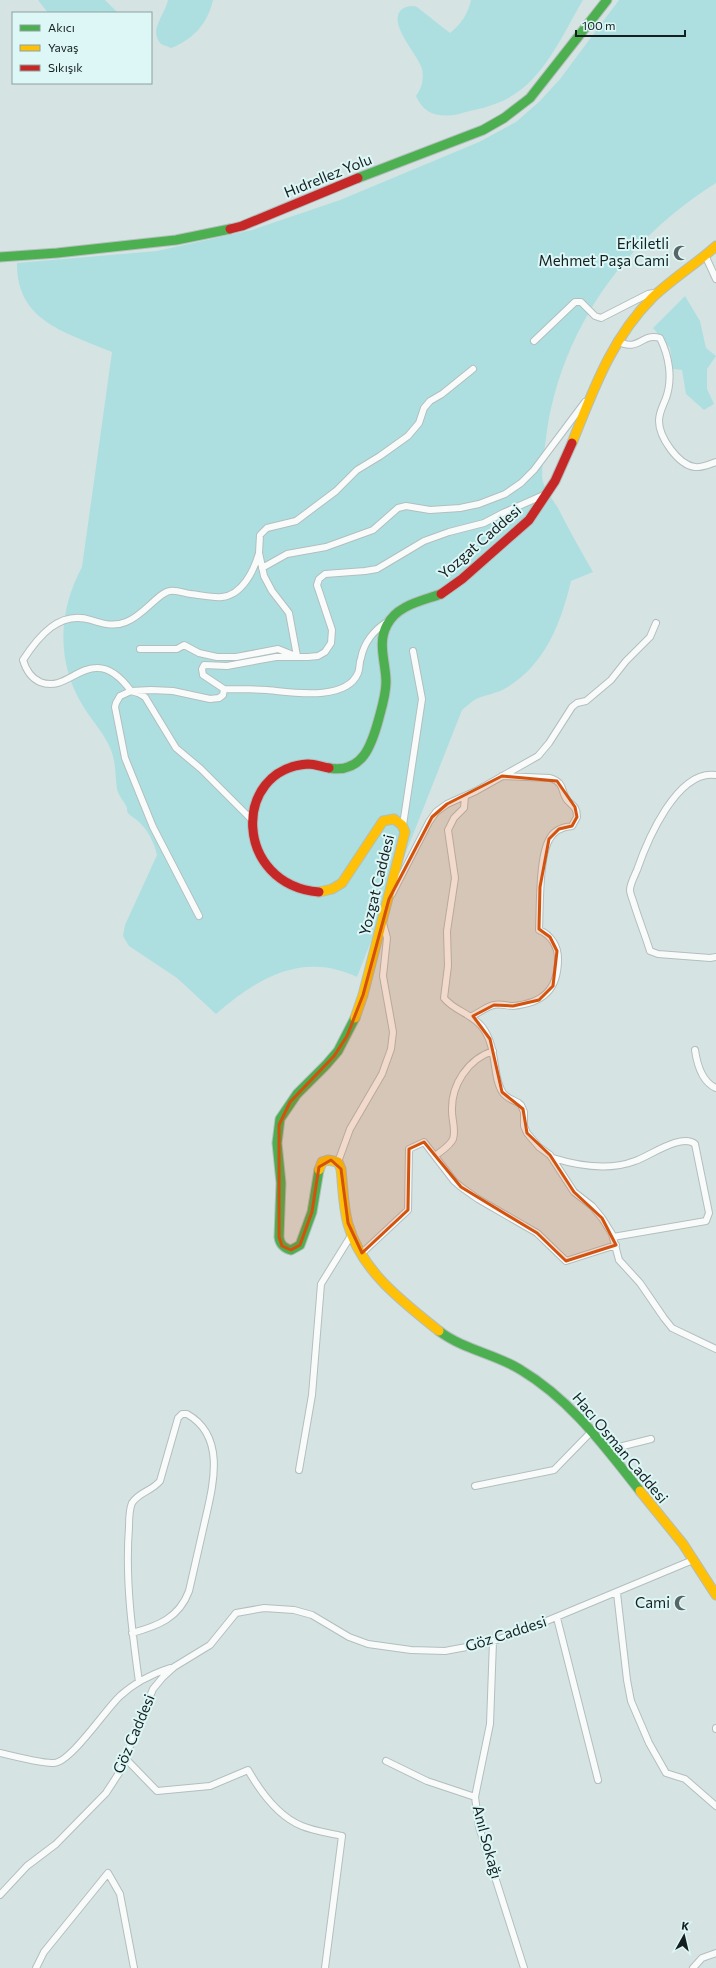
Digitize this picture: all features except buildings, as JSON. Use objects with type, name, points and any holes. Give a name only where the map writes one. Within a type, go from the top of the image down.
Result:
[{"type":"street","name":"Hıdrellez Yolu","points":[[0,257],[57,254],[176,240],[242,226],[423,152],[483,130],[504,118],[530,98],[607,0]]},
{"type":"street","name":"Yozgat Caddesi","points":[[339,1166],[328,1160],[320,1164],[316,1176],[312,1212],[306,1233],[297,1247],[291,1250],[284,1248],[280,1243],[279,1237],[281,1182],[277,1143],[278,1124],[283,1112],[298,1092],[329,1063],[343,1043],[363,995],[383,923],[405,836],[403,825],[394,819],[383,821],[342,883],[333,890],[318,892],[295,886],[269,868],[256,848],[252,832],[252,820],[253,809],[259,794],[268,782],[280,773],[305,765],[317,765],[333,769],[343,769],[358,762],[365,754],[371,743],[385,691],[382,642],[384,631],[389,621],[400,610],[450,589],[519,529],[536,510],[548,493],[574,439],[603,366],[617,341],[638,313],[659,292],[716,246]]},
{"type":"street","points":[[705,256],[716,279]]},
{"type":"street","points":[[534,341],[575,302],[582,303],[595,316],[600,318],[648,294],[659,292]]},
{"type":"street","points":[[617,341],[626,345],[634,345],[649,337],[660,338],[667,353],[670,371],[668,390],[659,420],[662,437],[670,448],[687,464],[698,467],[716,462]]},
{"type":"street","points":[[297,656],[289,613],[272,591],[262,568],[259,553],[259,538],[264,530],[296,521],[333,493],[357,470],[380,456],[412,432],[419,423],[424,408],[430,401],[442,394],[473,369]]},
{"type":"street","points":[[262,568],[287,554],[326,547],[373,530],[398,508],[406,506],[430,510],[460,508],[479,504],[505,494],[521,483],[534,470],[590,396]]},
{"type":"street","points":[[389,621],[377,630],[367,642],[361,656],[359,672],[353,680],[343,687],[328,692],[306,693],[224,689],[203,675],[202,669],[204,665],[228,666],[266,658],[297,656],[308,657],[322,654],[328,648],[332,639],[331,626],[318,588],[318,582],[322,576],[325,574],[365,572],[377,569],[424,541],[449,532],[484,523],[503,512],[526,504],[548,493]]},
{"type":"street","points":[[252,820],[201,770],[176,748],[145,697],[130,691],[117,676],[108,670],[92,668],[57,684],[42,682],[30,674],[23,660],[42,634],[65,620],[84,619],[109,625],[126,623],[142,614],[163,594],[171,591],[216,597],[229,595],[236,591],[247,580],[255,567],[259,553]]},
{"type":"street","points":[[389,899],[432,817],[447,804],[502,776],[542,752],[572,707],[575,704],[586,701],[612,680],[626,661],[650,637],[656,623]]},
{"type":"street","points":[[140,649],[177,649],[184,645],[203,655],[227,658],[278,649],[297,656]]},
{"type":"street","points":[[403,825],[422,699],[413,651]]},
{"type":"street","points":[[199,916],[153,827],[125,758],[115,707],[120,696],[130,691],[173,691],[210,699],[221,697],[224,689]]},
{"type":"street","points":[[716,775],[709,774],[695,780],[681,790],[670,802],[653,831],[630,890],[650,951],[706,958],[716,957]]},
{"type":"street","points":[[472,1016],[494,1005],[512,1006],[539,1000],[547,994],[553,986],[558,963],[558,951],[550,937],[539,930],[540,886],[549,839],[559,829],[572,826],[577,817],[575,807],[568,800],[563,788],[557,781],[550,778],[502,776]]},
{"type":"street","points":[[465,796],[464,808],[454,818],[448,830],[455,878],[447,931],[448,966],[443,995],[447,1001],[472,1016],[487,1034],[494,1051],[502,1092],[508,1098],[521,1105],[524,1112],[524,1126],[527,1134],[539,1147],[553,1158],[569,1186],[597,1212],[613,1237],[619,1260],[640,1282],[672,1328],[716,1349]]},
{"type":"street","points":[[339,1166],[350,1129],[382,1074],[391,1049],[392,1032],[383,976],[387,938],[383,923]]},
{"type":"street","points":[[695,1050],[703,1076],[716,1088]]},
{"type":"street","points":[[435,1156],[450,1144],[453,1138],[453,1099],[461,1077],[474,1061],[494,1051]]},
{"type":"street","points":[[553,1158],[583,1165],[614,1165],[635,1162],[680,1141],[689,1141],[695,1144],[709,1212],[706,1221],[613,1237]]},
{"type":"street","points":[[362,1253],[408,1210],[409,1149],[424,1142],[460,1187],[537,1233],[566,1261],[616,1245]]},
{"type":"street","name":"Hacı Osman Caddesi","points":[[339,1166],[346,1213],[352,1234],[374,1272],[389,1290],[430,1325],[463,1345],[508,1363],[532,1377],[568,1406],[592,1431],[683,1544],[716,1595]]},
{"type":"street","points":[[299,1470],[312,1395],[314,1354],[321,1284],[352,1234]]},
{"type":"street","points":[[132,1633],[158,1625],[170,1618],[184,1603],[189,1591],[212,1487],[214,1463],[213,1449],[207,1436],[200,1425],[186,1414],[182,1414],[178,1418],[160,1481],[154,1488],[138,1497],[130,1509],[127,1551],[132,1633],[140,1682]]},
{"type":"street","points":[[475,1486],[554,1470],[592,1431]]},
{"type":"street","points":[[607,1450],[651,1439]]},
{"type":"street","name":"Göz Caddesi","points":[[0,1895],[28,1866],[56,1844],[98,1802],[119,1773],[153,1689],[174,1667],[210,1645],[236,1613],[264,1608],[284,1609],[308,1614],[320,1619],[349,1637],[379,1646],[421,1651],[445,1650],[493,1641],[557,1618],[693,1560]]},
{"type":"street","points":[[617,1593],[628,1691],[641,1728],[666,1772],[685,1779],[716,1806]]},
{"type":"street","points":[[557,1618],[598,1780]]},
{"type":"street","name":"Anıl Sokağı","points":[[493,1641],[490,1724],[475,1797],[479,1827],[524,1968]]},
{"type":"street","points":[[0,1753],[54,1763],[63,1760],[75,1749],[112,1704],[140,1682],[174,1667]]},
{"type":"street","points":[[125,1758],[157,1791],[210,1786],[248,1770],[264,1795],[293,1821],[302,1826],[342,1836],[325,1968]]},
{"type":"street","points":[[386,1761],[427,1781],[475,1797]]},
{"type":"street","points":[[36,1968],[44,1952],[108,1873],[120,1894],[134,1968]]},
{"type":"street","points":[[693,1968],[702,1958],[716,1953]]},
{"type":"highlighted area","points":[[502,776],[557,781],[575,807],[577,817],[572,826],[559,829],[549,839],[540,887],[539,929],[550,937],[557,951],[553,986],[539,1000],[513,1006],[494,1005],[473,1016],[490,1039],[502,1092],[523,1109],[527,1133],[550,1155],[574,1192],[602,1218],[616,1245],[566,1261],[537,1233],[461,1187],[424,1142],[409,1149],[408,1210],[362,1253],[348,1223],[341,1169],[331,1160],[319,1167],[312,1212],[300,1245],[291,1250],[282,1246],[279,1237],[279,1125],[290,1102],[334,1056],[347,1036],[363,995],[389,899],[432,817],[447,804]]},
{"type":"shaded area","points":[[38,0],[105,0],[117,12],[47,12]]},
{"type":"shaded area","points":[[168,0],[213,0],[207,16],[198,30],[179,45],[171,48],[161,44],[157,39],[156,33],[158,22]]},
{"type":"shaded area","points":[[471,0],[583,0],[558,44],[539,72],[528,84],[515,94],[495,104],[459,114],[445,116],[433,114],[423,107],[416,96],[422,83],[422,69],[400,30],[398,15],[402,9],[406,7],[417,7],[450,33],[464,18]]},
{"type":"shaded area","points":[[619,0],[716,0],[716,183],[684,205],[655,230],[628,258],[604,288],[584,321],[568,355],[555,392],[547,430],[542,477],[543,482],[593,572],[571,581],[562,612],[549,642],[541,655],[520,679],[498,692],[474,700],[462,710],[357,977],[337,970],[318,967],[299,968],[282,972],[248,989],[216,1014],[177,978],[129,946],[123,936],[125,925],[157,855],[148,832],[128,813],[127,808],[119,794],[111,750],[74,689],[64,654],[63,636],[68,601],[82,567],[112,352],[62,331],[35,312],[25,299],[19,283],[17,263],[157,251],[252,230],[340,200],[479,142],[516,122],[539,102],[560,79]]},
{"type":"shaded area","points":[[685,296],[700,321],[706,348],[716,356],[707,369],[707,389],[714,404],[704,410],[686,394],[682,370],[673,369],[670,348],[653,328]]},
{"type":"traffic: fast","points":[[358,178],[483,130],[504,118],[530,98],[607,0]]},
{"type":"traffic: fast","points":[[0,257],[57,253],[176,240],[230,229]]},
{"type":"traffic: fast","points":[[329,768],[341,769],[358,762],[364,755],[373,738],[385,691],[386,675],[382,646],[384,632],[391,618],[403,608],[441,594]]},
{"type":"traffic: fast","points":[[319,1170],[312,1212],[300,1245],[291,1250],[281,1244],[279,1237],[281,1183],[277,1143],[280,1119],[297,1094],[338,1051],[355,1018]]},
{"type":"traffic: fast","points":[[439,1331],[459,1343],[521,1370],[556,1395],[586,1425],[640,1491]]},
{"type":"traffic: slow","points":[[572,443],[604,366],[625,331],[652,298],[716,246]]},
{"type":"traffic: slow","points":[[319,892],[332,889],[342,883],[383,821],[394,819],[402,825],[405,832],[363,995],[355,1018]]},
{"type":"traffic: slow","points":[[319,1170],[322,1162],[328,1160],[338,1162],[341,1169],[346,1217],[354,1241],[373,1271],[385,1284],[411,1309],[439,1331]]},
{"type":"traffic: slow","points":[[640,1491],[683,1544],[716,1595]]},
{"type":"traffic: jam","points":[[230,229],[242,226],[358,178]]},
{"type":"traffic: jam","points":[[441,594],[462,579],[529,520],[555,481],[572,443]]},
{"type":"traffic: jam","points":[[319,892],[291,885],[271,870],[258,850],[253,827],[255,805],[265,785],[283,771],[308,764],[329,768]]},
{"type":"place","name":"Erkiletli Mehmet Paşa Cami","points":[[681,253]]},
{"type":"place","name":"Cami","points":[[682,1603]]}]
